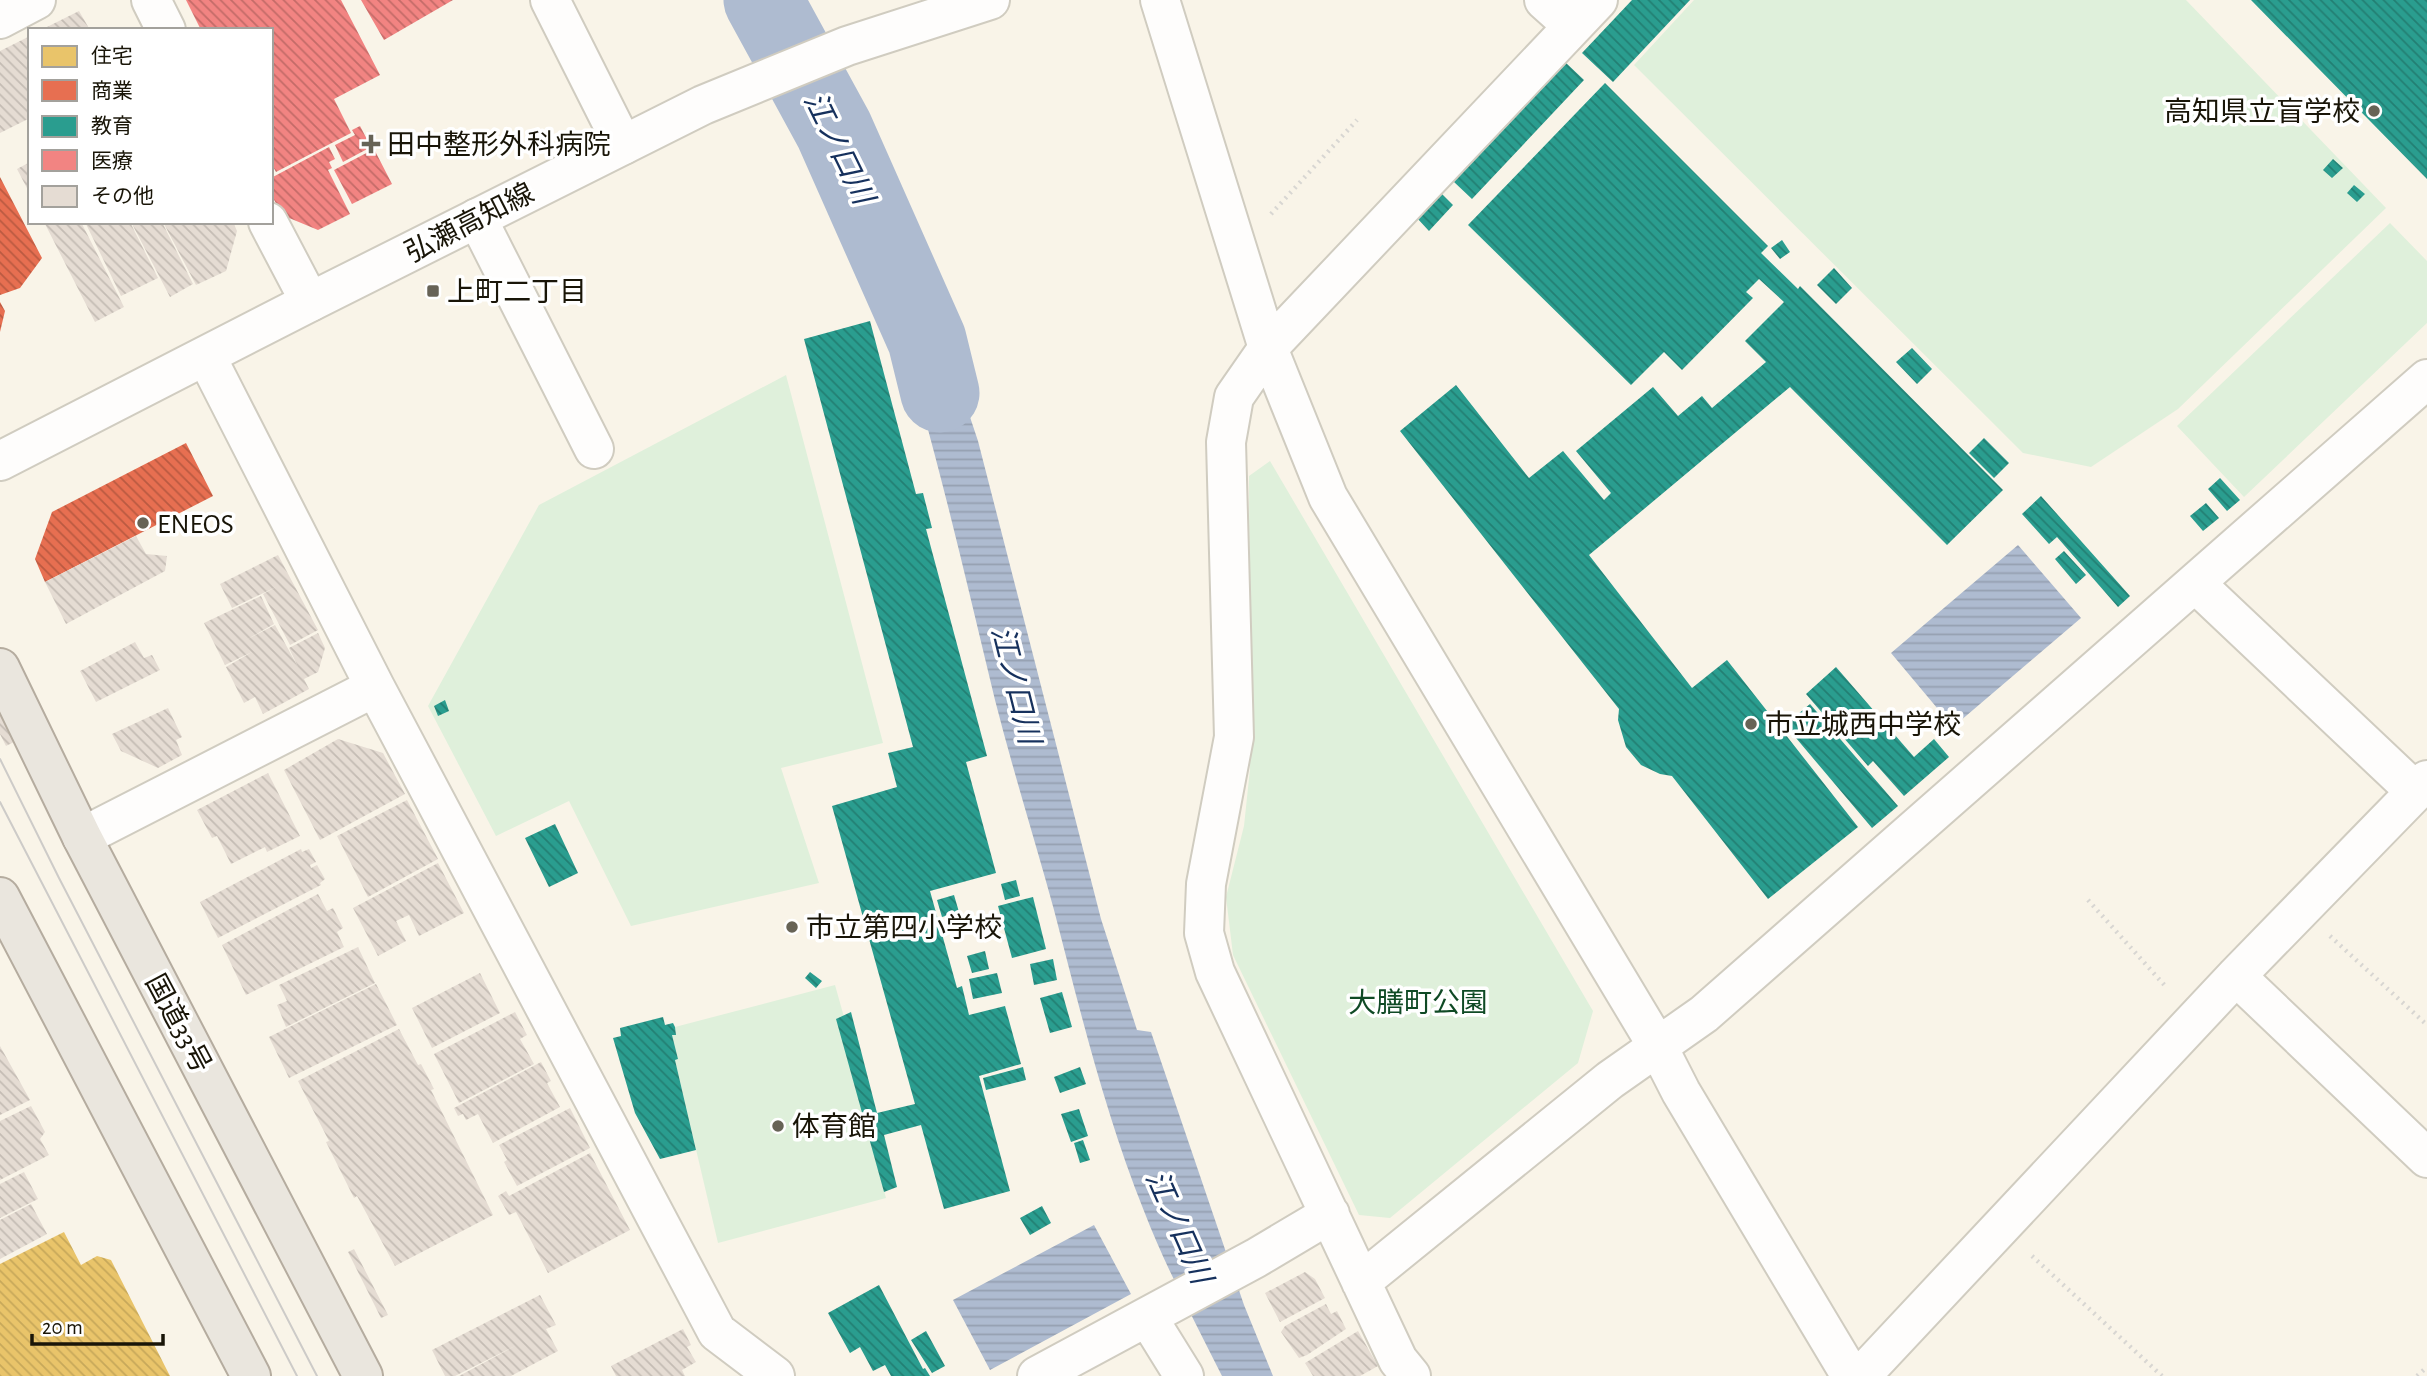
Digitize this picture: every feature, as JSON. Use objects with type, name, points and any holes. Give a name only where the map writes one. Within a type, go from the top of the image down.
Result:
[{"type":"highway","name":"国道33号","points":[[0,668],[82,837],[363,1376]]},
{"type":"highway","points":[[0,897],[251,1376]]},
{"type":"street","points":[[0,19],[36,0]]},
{"type":"street","points":[[151,0],[165,28]]},
{"type":"street","points":[[550,0],[623,145]]},
{"type":"street","name":"弘瀬高知線","points":[[0,461],[703,104],[847,46],[990,0]]},
{"type":"street","points":[[1160,0],[1268,348],[1328,497],[1658,1047],[1681,1092],[1851,1376]]},
{"type":"street","points":[[1411,1376],[1398,1360],[1215,972],[1204,933],[1206,884],[1234,737],[1226,442],[1234,397],[1268,348],[1585,13],[1544,0]]},
{"type":"street","points":[[477,218],[594,449]]},
{"type":"street","points":[[269,224],[310,302]]},
{"type":"street","points":[[205,356],[375,687],[718,1332],[775,1376]]},
{"type":"street","points":[[1362,1283],[1610,1080],[1704,1014],[2427,379]]},
{"type":"street","points":[[1861,1376],[2236,976],[2422,786],[2195,583]]},
{"type":"street","points":[[82,837],[375,687]]},
{"type":"street","points":[[2236,976],[2427,1158]]},
{"type":"street","points":[[1037,1376],[1256,1258],[1330,1214]]},
{"type":"street","points":[[1158,1312],[1184,1376]]},
{"type":"path","points":[[1233,232],[1266,219],[1357,120]]},
{"type":"path","points":[[2088,900],[2195,1020]]},
{"type":"path","points":[[2301,910],[2427,1025]]},
{"type":"path","points":[[2001,1227],[2162,1376]]},
{"type":"path","points":[[2417,1376],[2427,1367]]},
{"type":"green space","points":[[1694,0],[2186,0],[2386,208],[2178,409],[2091,467],[2023,453],[1634,65]]},
{"type":"green space","points":[[2390,223],[2427,261],[2427,323],[2244,497],[2177,426]]},
{"type":"green space","points":[[786,375],[883,743],[781,768],[819,883],[631,926],[569,801],[496,836],[428,706],[539,505]]},
{"type":"green space","name":"大膳町公園","points":[[1270,461],[1593,1011],[1578,1063],[1390,1218],[1359,1215],[1233,955],[1226,897],[1244,826],[1250,769],[1249,476]]},
{"type":"green space","name":"体育館","points":[[835,985],[844,1017],[837,1020],[886,1198],[718,1243],[675,1060],[678,1059],[672,1035],[676,1034],[675,1027]]},
{"type":"water","points":[[921,288],[949,354],[978,441],[1101,919],[1137,1030],[1151,1032],[1244,1305],[1273,1376],[1222,1376],[1162,1253],[1117,1137],[1002,727],[932,444],[887,291]]},
{"type":"water","points":[[2018,545],[2081,618],[1953,727],[1891,653]]},
{"type":"water","points":[[1094,1225],[1131,1294],[990,1370],[953,1300]]},
{"type":"building: 住宅","points":[[64,1232],[81,1265],[97,1256],[111,1260],[170,1376],[0,1376],[0,1264]]},
{"type":"building: 商業","points":[[0,177],[42,258],[20,288],[0,295]]},
{"type":"building: 商業","points":[[0,302],[5,311],[0,332]]},
{"type":"building: 商業","points":[[186,443],[213,496],[45,582],[35,559],[52,512]]},
{"type":"building: 教育","points":[[1632,0],[1690,0],[1613,82],[1582,53]]},
{"type":"building: 教育","name":"高知県立盲学校","points":[[2251,0],[2427,0],[2427,179]]},
{"type":"building: 教育","points":[[1565,62],[1584,80],[1472,199],[1453,181]]},
{"type":"building: 教育","points":[[1605,83],[1768,246],[1761,253],[1798,289],[1800,286],[2003,490],[1947,545],[1790,387],[1589,555],[1692,688],[1727,660],[1858,827],[1768,899],[1672,776],[1660,774],[1641,765],[1626,747],[1618,720],[1619,709],[1400,431],[1456,385],[1529,478],[1563,451],[1604,500],[1611,493],[1576,451],[1653,387],[1678,416],[1702,396],[1712,408],[1766,362],[1745,341],[1784,302],[1759,279],[1746,292],[1753,298],[1682,370],[1664,352],[1631,385],[1468,225]]},
{"type":"building: 教育","points":[[2333,159],[2343,168],[2332,178],[2323,170]]},
{"type":"building: 教育","points":[[2354,185],[2365,194],[2357,202],[2347,193]]},
{"type":"building: 教育","points":[[1441,193],[1453,205],[1429,231],[1417,218]]},
{"type":"building: 教育","points":[[1782,240],[1790,252],[1780,259],[1771,248]]},
{"type":"building: 教育","points":[[1834,268],[1852,288],[1836,304],[1817,285]]},
{"type":"building: 教育","points":[[870,321],[916,494],[923,493],[932,528],[926,529],[987,756],[966,762],[996,873],[930,891],[957,988],[962,986],[969,1015],[1005,1006],[1021,1064],[979,1076],[1010,1191],[944,1209],[921,1125],[884,1135],[897,1187],[884,1192],[836,1019],[851,1012],[877,1113],[915,1104],[832,806],[897,787],[888,753],[913,747],[804,339]]},
{"type":"building: 教育","points":[[1912,348],[1932,369],[1917,384],[1896,362]]},
{"type":"building: 教育","points":[[1984,438],[2009,463],[1994,478],[1969,453]]},
{"type":"building: 教育","points":[[2220,478],[2240,500],[2227,511],[2208,489]]},
{"type":"building: 教育","points":[[2041,496],[2130,596],[2118,607],[2057,537],[2049,544],[2022,514]]},
{"type":"building: 教育","points":[[2206,503],[2219,518],[2203,531],[2190,516]]},
{"type":"building: 教育","points":[[2064,551],[2086,575],[2076,584],[2055,559]]},
{"type":"building: 教育","points":[[1836,667],[1914,757],[1934,739],[1949,757],[1904,796],[1873,761],[1868,766],[1806,694]]},
{"type":"building: 教育","points":[[445,700],[449,711],[438,716],[434,706]]},
{"type":"building: 教育","points":[[1810,704],[1898,806],[1872,828],[1785,725]]},
{"type":"building: 教育","points":[[555,824],[578,873],[549,887],[525,838]]},
{"type":"building: 教育","points":[[1016,880],[1020,896],[1005,900],[1001,884]]},
{"type":"building: 教育","points":[[954,895],[959,912],[942,917],[937,900]]},
{"type":"building: 教育","points":[[1033,897],[1046,949],[1012,958],[998,906]]},
{"type":"building: 教育","points":[[985,951],[989,969],[972,973],[967,956]]},
{"type":"building: 教育","points":[[1053,959],[1057,980],[1034,985],[1030,964]]},
{"type":"building: 教育","points":[[810,972],[822,981],[816,988],[805,978]]},
{"type":"building: 教育","points":[[997,973],[1002,993],[973,999],[969,979]]},
{"type":"building: 教育","points":[[1062,992],[1072,1027],[1050,1033],[1040,998]]},
{"type":"building: 教育","points":[[663,1017],[665,1025],[673,1023],[675,1027],[676,1035],[672,1035],[678,1059],[675,1060],[696,1150],[660,1159],[635,1113],[613,1038],[621,1036],[620,1028]]},
{"type":"building: 教育","points":[[1023,1067],[1026,1080],[986,1090],[983,1078]]},
{"type":"building: 教育","points":[[1080,1067],[1086,1084],[1060,1093],[1054,1077]]},
{"type":"building: 教育","points":[[1079,1109],[1088,1136],[1071,1142],[1061,1114]]},
{"type":"building: 教育","points":[[1083,1140],[1090,1160],[1080,1163],[1074,1143]]},
{"type":"building: 教育","points":[[1042,1206],[1051,1223],[1030,1235],[1020,1218]]},
{"type":"building: 教育","points":[[879,1285],[923,1369],[925,1368],[930,1376],[891,1376],[885,1365],[873,1371],[860,1347],[850,1353],[828,1313]]},
{"type":"building: 教育","points":[[926,1331],[945,1366],[932,1373],[911,1340]]},
{"type":"building: 医療","points":[[186,0],[341,0],[380,75],[334,99],[351,133],[276,172],[273,167],[273,28],[200,28]]},
{"type":"building: 医療","points":[[361,0],[453,0],[384,40]]},
{"type":"building: 医療","points":[[360,126],[371,147],[343,162],[335,145],[355,135],[352,130]]},
{"type":"building: 医療","points":[[329,147],[335,159],[329,162],[332,168],[328,170],[350,214],[318,230],[282,215],[273,198],[273,177]]},
{"type":"building: 医療","points":[[374,149],[392,184],[352,204],[334,170]]},
{"type":"building: その他","points":[[79,11],[89,28],[45,28]]},
{"type":"building: その他","points":[[28,37],[28,119],[0,133],[0,51]]},
{"type":"building: その他","points":[[28,163],[28,190],[17,169]]},
{"type":"building: その他","points":[[45,224],[82,224],[124,307],[95,322]]},
{"type":"building: その他","points":[[86,224],[131,224],[158,278],[121,296]]},
{"type":"building: その他","points":[[132,224],[163,224],[193,284],[170,297]]},
{"type":"building: その他","points":[[164,224],[234,224],[237,231],[226,271],[196,285]]},
{"type":"building: その他","points":[[136,536],[146,554],[167,556],[165,571],[66,624],[45,582]]},
{"type":"building: その他","points":[[278,555],[318,630],[290,645],[263,594],[276,587],[232,608],[220,584]]},
{"type":"building: その他","points":[[261,596],[274,624],[246,640],[275,625],[298,667],[289,648],[318,633],[325,648],[318,672],[304,679],[309,689],[263,714],[255,697],[244,703],[226,667],[252,652],[225,665],[204,623]]},
{"type":"building: その他","points":[[135,642],[144,658],[152,655],[160,670],[96,702],[80,671]]},
{"type":"building: その他","points":[[168,708],[182,737],[176,740],[182,755],[158,768],[121,751],[112,734]]},
{"type":"building: その他","points":[[0,710],[16,741],[6,746],[0,734]]},
{"type":"building: その他","points":[[338,739],[383,753],[405,794],[320,840],[284,770]]},
{"type":"building: その他","points":[[268,773],[300,836],[267,852],[265,847],[231,864],[217,836],[212,838],[197,810]]},
{"type":"building: その他","points":[[407,800],[438,859],[368,897],[337,836]]},
{"type":"building: その他","points":[[301,849],[302,852],[309,849],[316,862],[310,865],[311,868],[317,865],[325,879],[321,885],[218,938],[200,902]]},
{"type":"building: その他","points":[[438,863],[464,913],[419,936],[409,915],[396,921],[406,941],[378,956],[353,908]]},
{"type":"building: その他","points":[[318,894],[327,911],[333,908],[343,928],[337,932],[344,947],[246,995],[222,945]]},
{"type":"building: その他","points":[[358,947],[375,983],[286,1027],[277,1005],[287,1001],[279,985]]},
{"type":"building: その他","points":[[480,973],[500,1013],[432,1048],[412,1008]]},
{"type":"building: その他","points":[[376,984],[397,1025],[289,1078],[269,1037]]},
{"type":"building: その他","points":[[515,1012],[527,1035],[520,1039],[534,1064],[459,1103],[434,1054]]},
{"type":"building: その他","points":[[399,1029],[434,1089],[431,1090],[493,1215],[395,1266],[357,1196],[354,1198],[298,1081]]},
{"type":"building: その他","points":[[0,1046],[30,1100],[0,1115]]},
{"type":"building: その他","points":[[541,1062],[551,1081],[547,1083],[560,1107],[493,1143],[478,1114],[466,1120],[463,1114],[458,1116],[454,1108]]},
{"type":"building: その他","points":[[31,1106],[45,1132],[40,1139],[49,1155],[0,1180],[0,1121]]},
{"type":"building: その他","points":[[570,1108],[590,1148],[517,1186],[504,1162],[507,1160],[499,1145]]},
{"type":"building: その他","points":[[590,1153],[630,1230],[548,1273],[516,1212],[509,1215],[498,1196],[506,1191],[509,1196]]},
{"type":"building: その他","points":[[24,1172],[38,1199],[0,1218],[0,1184]]},
{"type":"building: その他","points":[[31,1204],[47,1234],[0,1259],[0,1220]]},
{"type":"building: その他","points":[[354,1249],[388,1315],[381,1318],[348,1252]]},
{"type":"building: その他","points":[[1305,1272],[1315,1279],[1325,1298],[1280,1322],[1265,1293]]},
{"type":"building: その他","points":[[540,1295],[556,1325],[546,1329],[558,1351],[511,1376],[459,1376],[517,1345],[455,1376],[445,1376],[432,1350]]},
{"type":"building: その他","points":[[1326,1304],[1331,1314],[1337,1311],[1346,1329],[1299,1358],[1281,1332],[1285,1326]]},
{"type":"building: その他","points":[[683,1329],[691,1345],[687,1347],[696,1362],[682,1370],[685,1376],[616,1376],[611,1366]]},
{"type":"building: その他","points":[[1358,1331],[1378,1366],[1360,1376],[1313,1376],[1305,1363]]},
{"type":"waterway","name":"江ノ口川","points":[[763,0],[834,130],[927,340],[940,393]]},
{"type":"tram line","points":[[0,759],[317,1376]]},
{"type":"tram line","points":[[0,802],[297,1376]]},
{"type":"place","name":"高知県立盲学校","points":[[2374,111]]},
{"type":"place","name":"田中整形外科病院","points":[[371,144]]},
{"type":"place","name":"上町二丁目","points":[[433,291]]},
{"type":"place","name":"ENEOS","points":[[143,523]]},
{"type":"place","name":"市立城西中学校","points":[[1751,724]]},
{"type":"place","name":"市立第四小学校","points":[[792,927]]},
{"type":"place","name":"体育館","points":[[778,1126]]}]
